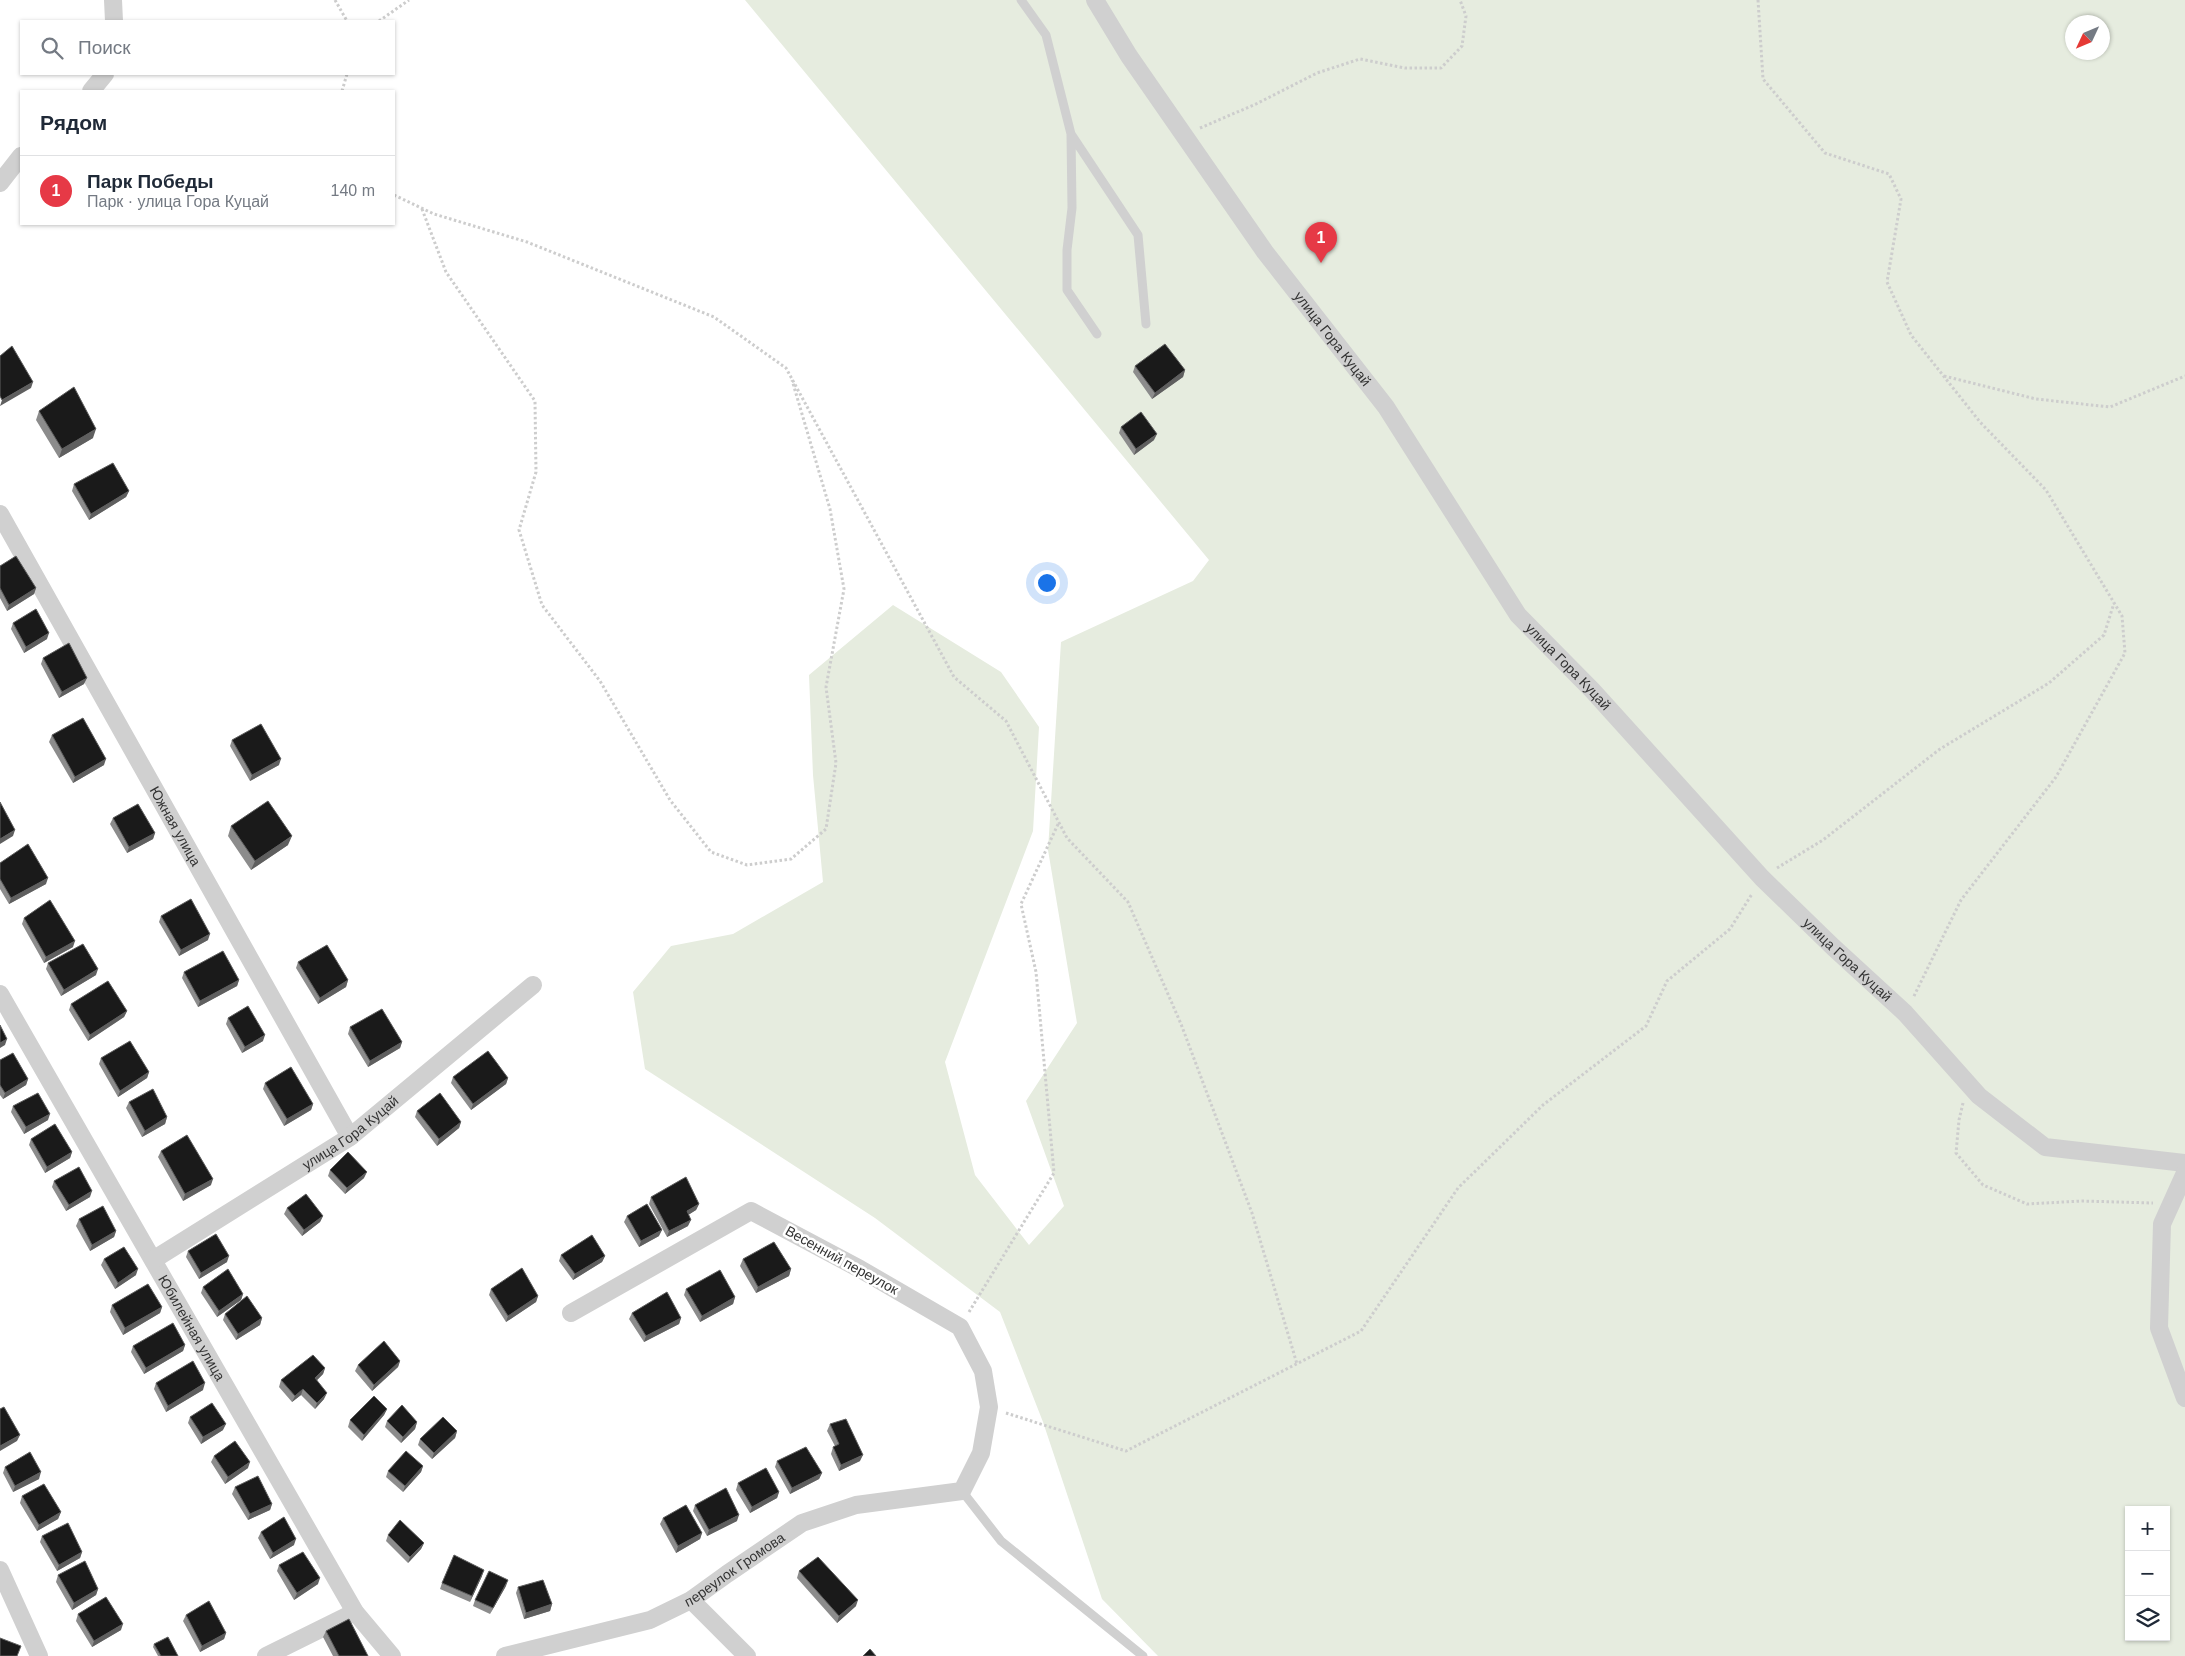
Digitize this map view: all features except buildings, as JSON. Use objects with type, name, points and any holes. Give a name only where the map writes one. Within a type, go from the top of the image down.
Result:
[{"type":"street","points":[[113,0],[114,20]]},
{"type":"street","name":"улица Гора Куцай","points":[[1095,0],[1129,56],[1265,252],[1386,408],[1518,615],[1592,690],[1762,878],[1905,1013],[1980,1096],[2045,1147],[2185,1163]]},
{"type":"street","points":[[92,90],[104,75]]},
{"type":"street","points":[[0,183],[20,157]]},
{"type":"street","name":"Южная улица","points":[[0,514],[350,1137]]},
{"type":"street","name":"улица Гора Куцай","points":[[153,1260],[350,1137],[534,985]]},
{"type":"street","name":"Юбилейная улица","points":[[0,994],[355,1612],[392,1656]]},
{"type":"street","points":[[2185,1172],[2162,1224],[2159,1328],[2185,1398]]},
{"type":"street","name":"Весенний переулок","points":[[571,1313],[751,1211],[860,1269],[960,1327]]},
{"type":"street","points":[[960,1327],[983,1371],[989,1407],[981,1454],[962,1491]]},
{"type":"street","name":"переулок Громова","points":[[505,1656],[650,1620],[691,1600],[802,1523],[856,1505],[962,1491]]},
{"type":"street","points":[[0,1570],[39,1656]]},
{"type":"street","points":[[691,1600],[748,1656]]},
{"type":"street","points":[[266,1656],[355,1612]]},
{"type":"lane","points":[[1021,0],[1046,35],[1071,134],[1072,208],[1067,250],[1068,290],[1098,334]]},
{"type":"lane","points":[[1071,134],[1138,235],[1146,324]]},
{"type":"lane","points":[[962,1491],[1001,1541],[1143,1656]]},
{"type":"path","points":[[335,0],[345,20]]},
{"type":"path","points":[[380,20],[409,0]]},
{"type":"path","points":[[1185,135],[1256,104],[1317,73],[1360,59],[1405,68],[1441,68],[1462,46],[1466,16],[1460,0]]},
{"type":"path","points":[[1758,0],[1763,79],[1825,153],[1889,174],[1901,199],[1887,282],[1912,335],[1980,422],[2046,490],[2122,616],[2125,653],[2056,776],[1961,900],[1905,1013]]},
{"type":"path","points":[[342,90],[347,75]]},
{"type":"path","points":[[395,195],[434,214],[527,242],[714,317],[786,368],[954,678],[1006,721],[1067,838],[1128,902],[1181,1024],[1252,1213],[1297,1364]]},
{"type":"path","points":[[422,208],[446,272],[535,401],[536,472],[519,530],[542,605],[600,681],[676,808],[711,852],[747,865],[791,859],[826,829],[836,763],[826,687],[844,589],[830,509],[790,374]]},
{"type":"path","points":[[1944,375],[2036,399],[2110,408],[2185,376]]},
{"type":"path","points":[[960,1327],[1054,1172],[1036,972],[1021,904],[1059,822]]},
{"type":"path","points":[[1968,1082],[1959,1120],[1956,1153],[1982,1185],[2027,1204],[2082,1201],[2171,1204]]},
{"type":"path","points":[[989,1407],[1126,1451],[1361,1331],[1458,1188]]},
{"type":"shaded area","points":[[745,0],[2185,0],[2185,1656],[1158,1656],[1102,1599],[1043,1422],[1000,1312],[875,1218],[645,1069],[633,992],[671,946],[733,934],[823,882],[813,775],[809,675],[893,605],[1001,672],[1039,727],[1033,831],[945,1062],[975,1175],[1029,1245],[1064,1206],[1026,1101],[1077,1023],[1048,850],[1061,642],[1193,581],[1209,560]]},
{"type":"place","name":"Парк Победы","points":[[1321,263]]}]
